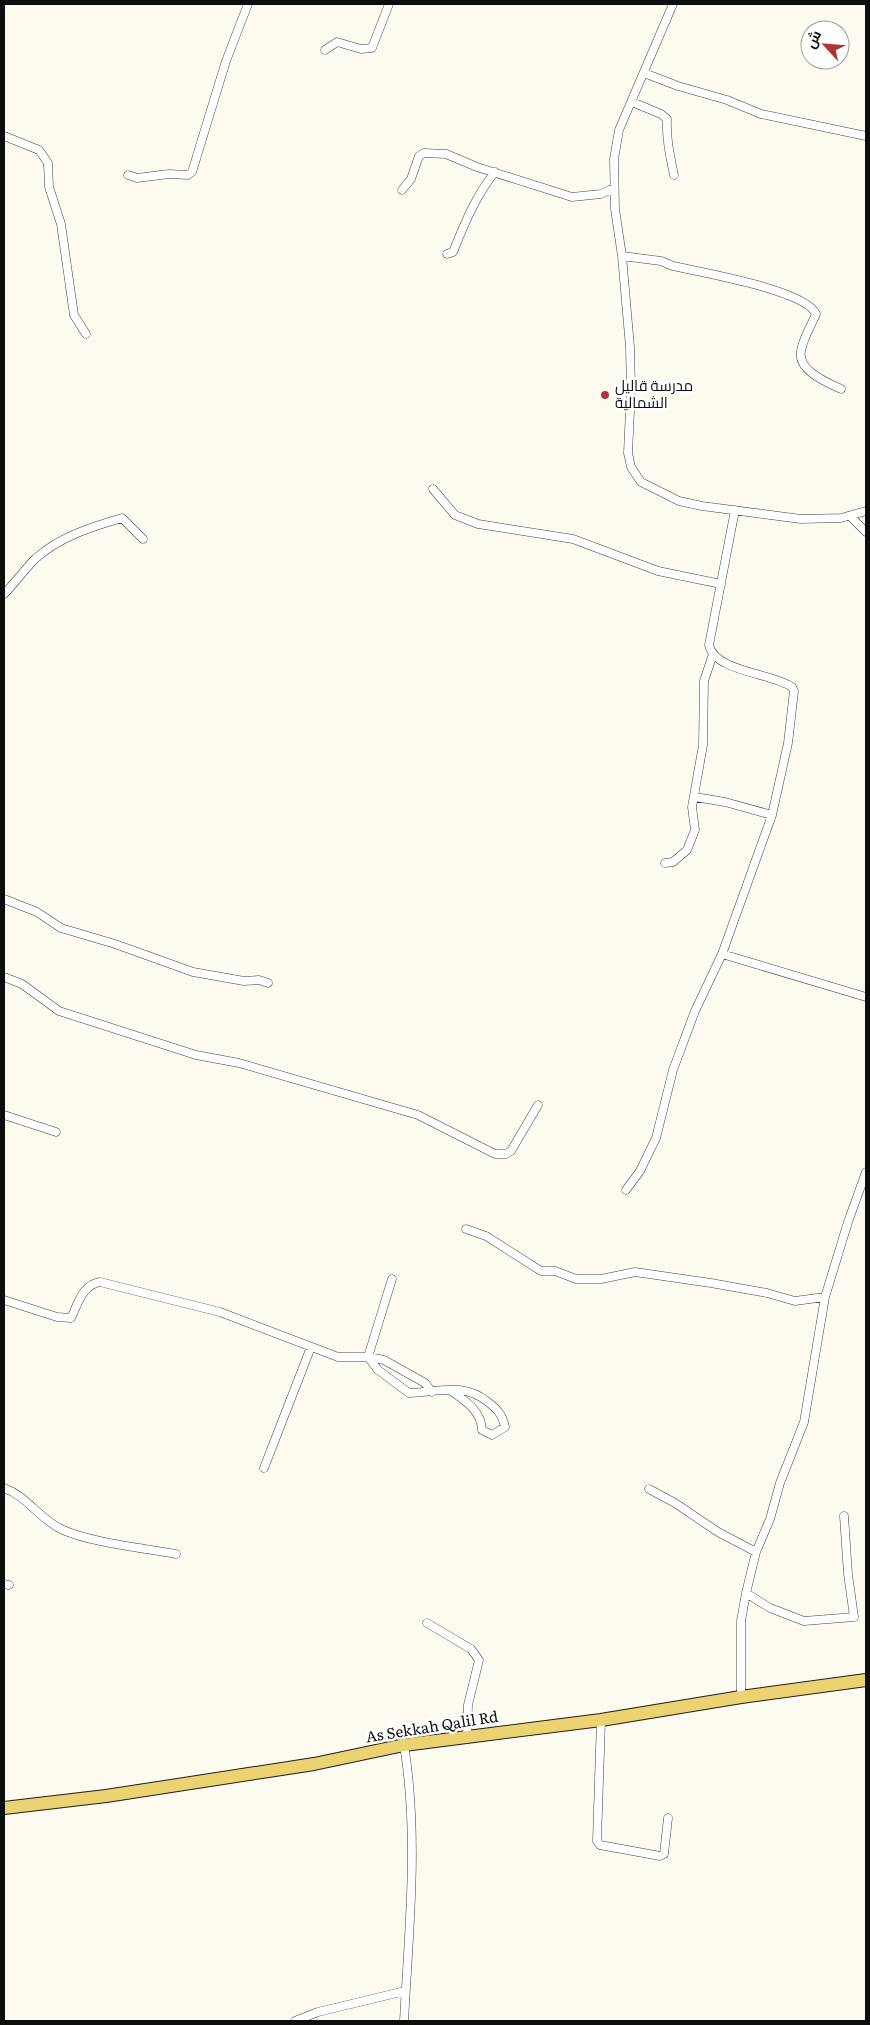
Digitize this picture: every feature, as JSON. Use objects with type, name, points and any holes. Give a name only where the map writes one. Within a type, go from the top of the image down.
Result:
[{"type":"main road","name":"As Sekkah Qalil Rd","points":[[4,1808],[106,1796],[314,1764],[404,1745],[601,1720],[741,1697],[866,1680]]},
{"type":"street","points":[[128,175],[137,178],[169,174],[188,175],[192,172],[196,164],[219,83],[248,4]]},
{"type":"street","points":[[325,50],[337,42],[361,49],[372,48],[389,4]]},
{"type":"street","points":[[662,4],[672,5],[619,130],[616,144],[614,188],[628,317],[632,389],[628,453],[631,466],[641,482],[662,494],[694,504],[802,519],[841,518],[866,511]]},
{"type":"street","points":[[644,73],[678,86],[727,100],[762,114],[866,136]]},
{"type":"street","points":[[632,102],[661,114],[667,119],[667,139],[674,174]]},
{"type":"street","points":[[4,136],[39,150],[48,163],[49,187],[61,224],[74,315],[86,334]]},
{"type":"street","points":[[402,190],[410,179],[419,156],[424,153],[446,154],[572,197],[601,194],[614,188]]},
{"type":"street","points":[[446,254],[453,252],[475,204],[495,172]]},
{"type":"street","points":[[622,256],[661,261],[673,266],[774,289],[811,306],[816,314],[800,352],[803,366],[841,389]]},
{"type":"street","points":[[432,489],[454,515],[478,524],[573,539],[658,572],[721,584]]},
{"type":"street","points":[[626,1190],[640,1172],[656,1138],[673,1070],[688,1028],[708,980],[722,954],[772,815],[788,743],[794,691],[788,685],[732,666],[713,654],[710,649],[709,640],[735,510]]},
{"type":"street","points":[[850,516],[866,532]]},
{"type":"street","points":[[4,594],[19,580],[35,559],[78,531],[94,528],[122,518],[143,539]]},
{"type":"street","points":[[665,863],[673,862],[680,858],[687,850],[695,830],[692,813],[703,745],[704,682],[713,654]]},
{"type":"street","points":[[695,797],[725,802],[772,815]]},
{"type":"street","points":[[4,899],[37,912],[61,928],[115,944],[194,972],[244,981],[259,980],[268,983]]},
{"type":"street","points":[[722,954],[866,997]]},
{"type":"street","points":[[4,977],[22,984],[59,1011],[196,1055],[239,1063],[418,1115],[495,1154],[506,1154],[511,1151],[538,1105]]},
{"type":"street","points":[[4,1114],[56,1132]]},
{"type":"street","points":[[741,1697],[741,1621],[746,1592],[756,1552],[770,1519],[780,1483],[804,1422],[825,1297],[848,1222],[864,1186],[866,1172]]},
{"type":"street","points":[[466,1229],[486,1236],[541,1271],[555,1271],[576,1279],[601,1279],[635,1272],[767,1293],[795,1301],[825,1297]]},
{"type":"street","points":[[368,1358],[392,1279]]},
{"type":"street","points":[[4,1300],[58,1317],[71,1318],[86,1289],[100,1282],[220,1312],[338,1357],[384,1360],[425,1383],[432,1392]]},
{"type":"street","points":[[264,1468],[311,1347]]},
{"type":"street","points":[[368,1358],[378,1370],[409,1393],[461,1389],[478,1394],[502,1413],[505,1427],[492,1436],[482,1430],[481,1419],[471,1405],[450,1390]]},
{"type":"street","points":[[408,1374],[409,1393]]},
{"type":"street","points":[[4,1488],[17,1494],[52,1524],[64,1531],[99,1540],[176,1554]]},
{"type":"street","points":[[649,1489],[675,1503],[718,1532],[756,1552]]},
{"type":"street","points":[[746,1592],[770,1608],[804,1621],[854,1617],[848,1574],[844,1516]]},
{"type":"street","points":[[427,1623],[471,1649],[479,1660],[468,1705],[467,1736]]},
{"type":"street","points":[[601,1720],[597,1840],[600,1845],[660,1856],[664,1854],[668,1818]]},
{"type":"street","points":[[404,1745],[411,1812],[412,1859],[410,1938],[404,2021]]},
{"type":"street","points":[[295,2021],[318,2012],[405,1991]]},
{"type":"place","name":"مدرسة قاليل الشمالية","points":[[605,395]]}]
